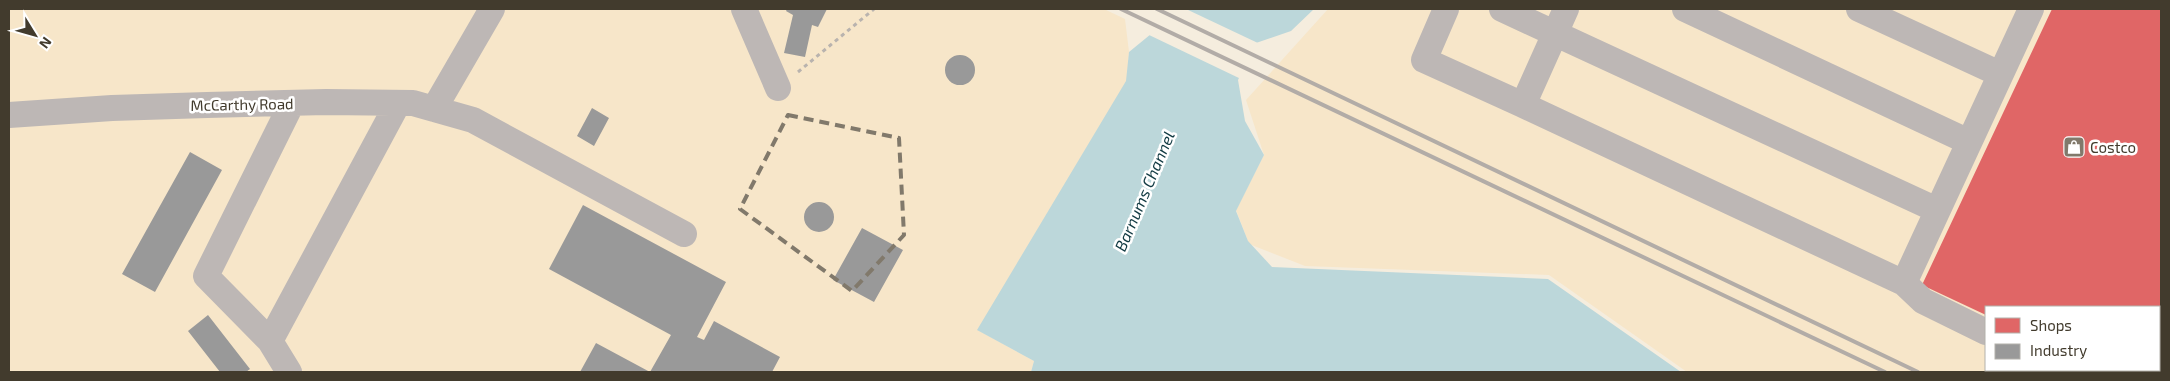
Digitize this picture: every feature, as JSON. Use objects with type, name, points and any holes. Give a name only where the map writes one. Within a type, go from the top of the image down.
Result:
[{"type":"street","points":[[434,109],[492,9]]},
{"type":"street","points":[[744,9],[778,88]]},
{"type":"street","points":[[1446,9],[1424,60],[1904,283],[1923,301],[1985,332]]},
{"type":"street","points":[[1502,9],[1937,210]]},
{"type":"street","points":[[1523,105],[1566,9]]},
{"type":"street","points":[[1685,9],[1969,142]]},
{"type":"street","points":[[1859,9],[2000,74]]},
{"type":"street","points":[[1904,283],[2030,9]]},
{"type":"street","points":[[289,372],[270,342],[206,276],[292,103]]},
{"type":"street","name":"McCarthy Road","points":[[9,116],[112,108],[292,103],[413,103],[473,120],[684,234]]},
{"type":"street","points":[[270,342],[398,103]]},
{"type":"path","points":[[778,88],[874,9]]},
{"type":"highlighted area","points":[[788,115],[899,138],[904,235],[852,291],[740,209]]},
{"type":"shaded area","points":[[9,9],[1104,9],[1125,19],[1129,52],[1127,81],[978,330],[1034,361],[1031,372],[9,372]]},
{"type":"shaded area","points":[[1328,9],[2161,9],[2161,372],[1687,372],[1549,275],[1305,266],[1249,244],[1236,210],[1264,155],[1246,100]]},
{"type":"water","name":"Barnums Channel","points":[[1165,9],[1314,9],[1291,31],[1256,43],[1238,80],[1245,121],[1264,155],[1236,211],[1248,241],[1272,267],[1548,279],[1681,372],[1031,372],[1034,361],[977,330],[1126,81],[1129,52],[1151,34]]},
{"type":"pier","points":[[1162,9],[1186,9],[1260,44],[1241,79],[1147,34]]},
{"type":"building: Shops","name":"Costco","points":[[2052,9],[2161,9],[2161,372],[2104,371],[2160,371],[2160,306],[1985,306],[1985,315],[1922,285]]},
{"type":"building: Industry","points":[[787,9],[827,9],[818,27],[812,25],[805,57],[784,53],[793,15],[786,11]]},
{"type":"building: Industry","points":[[960,55],[971,59],[975,70],[971,81],[960,85],[949,81],[945,70],[949,59]]},
{"type":"building: Industry","points":[[592,108],[609,118],[594,146],[577,136]]},
{"type":"building: Industry","points":[[190,152],[222,170],[155,292],[122,274]]},
{"type":"building: Industry","points":[[819,202],[830,206],[834,217],[830,228],[819,232],[808,228],[804,217],[808,206]]},
{"type":"building: Industry","points":[[583,205],[726,282],[697,337],[704,340],[714,321],[780,357],[772,372],[650,372],[671,335],[549,269]]},
{"type":"building: Industry","points":[[862,228],[903,250],[874,302],[833,280]]},
{"type":"building: Industry","points":[[208,315],[250,369],[246,372],[220,372],[188,331]]},
{"type":"building: Industry","points":[[596,343],[650,372],[580,372]]},
{"type":"railway","points":[[1121,9],[1885,372]]},
{"type":"railway","points":[[1157,9],[1918,372]]},
{"type":"place","name":"Costco","points":[[2074,147]]}]
